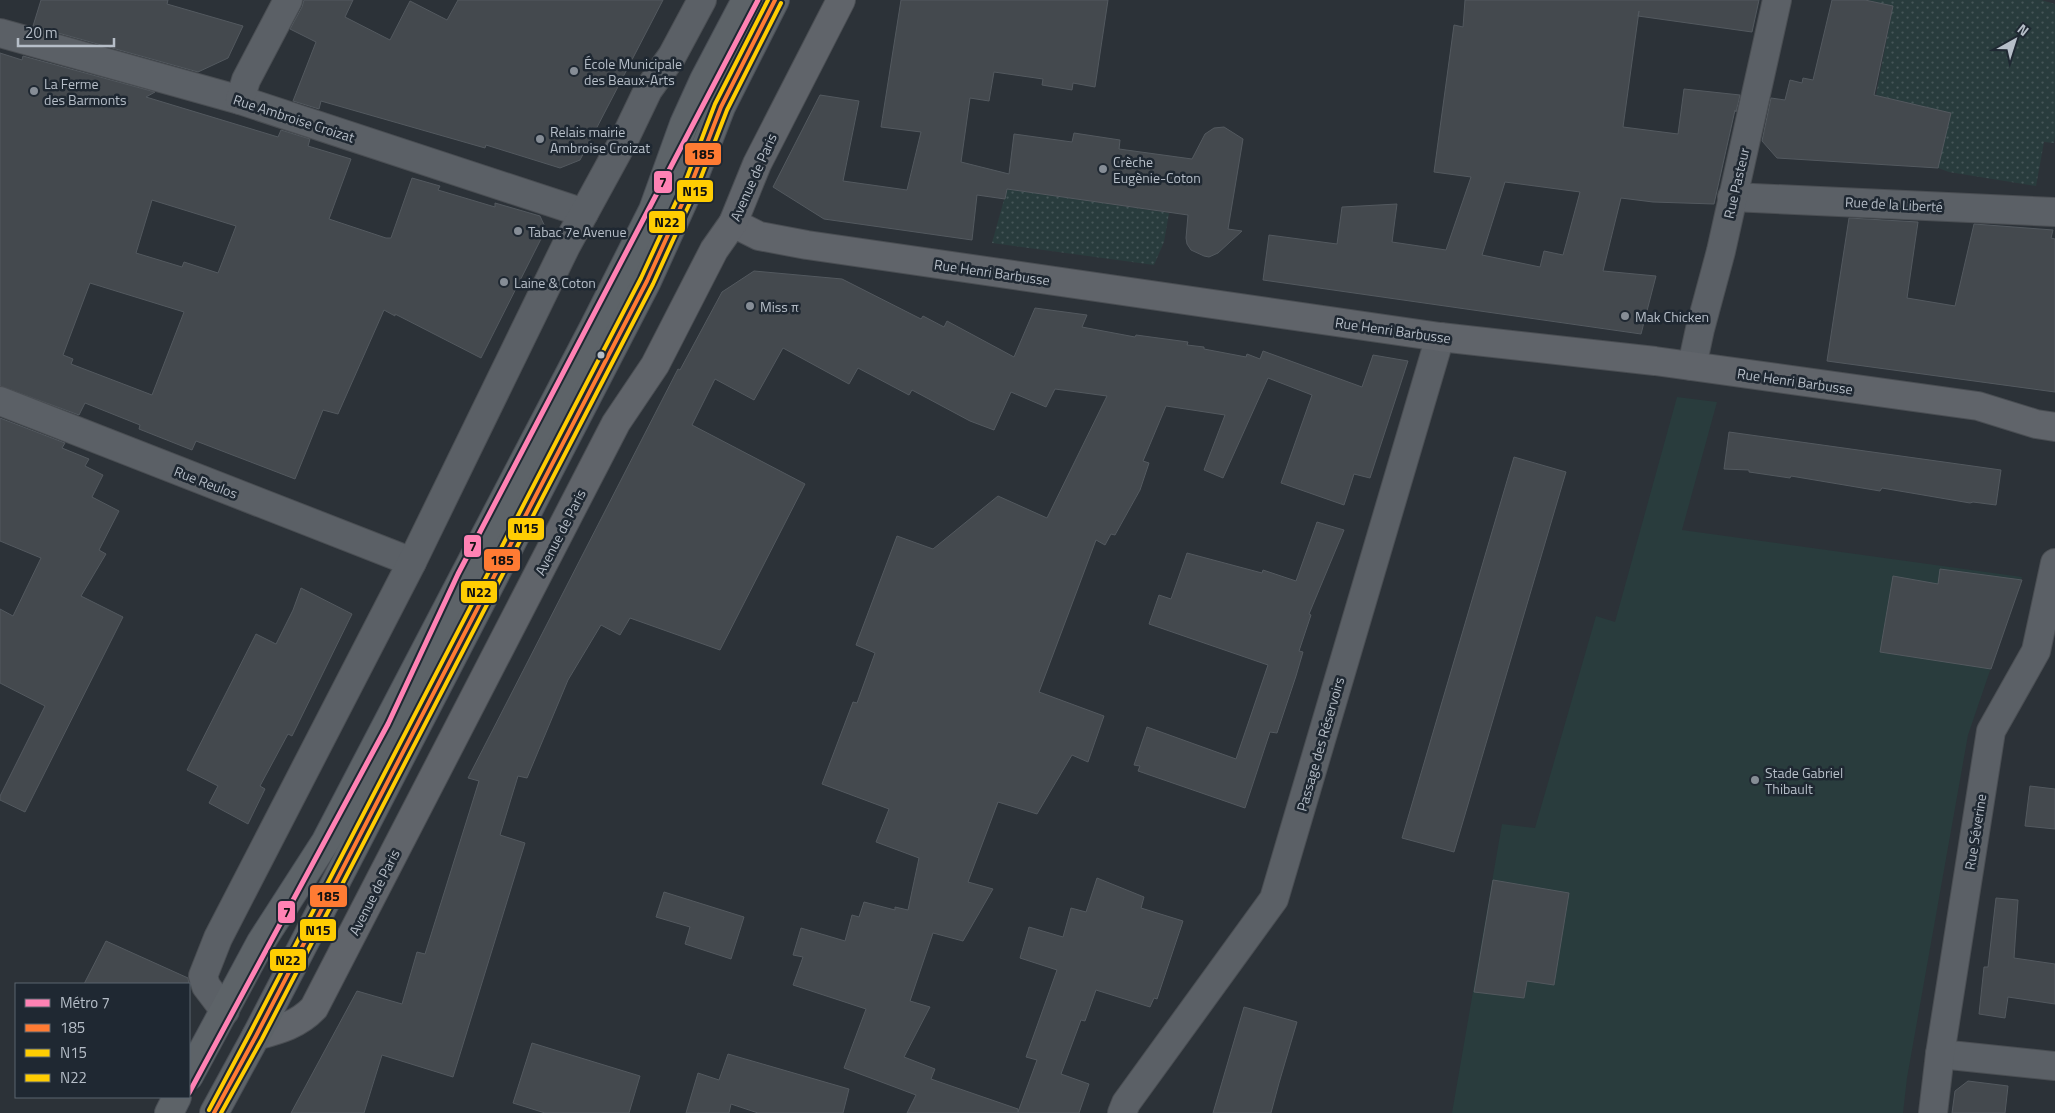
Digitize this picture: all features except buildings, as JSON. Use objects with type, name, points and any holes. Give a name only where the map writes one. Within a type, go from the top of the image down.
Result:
[{"type":"main road","points":[[190,1074],[262,942],[326,842],[594,327],[653,210],[684,124],[704,80],[746,0]]},
{"type":"main road","points":[[214,1113],[256,1036],[647,281],[692,182],[721,106],[775,0]]},
{"type":"main road","name":"Avenue de Paris","points":[[256,1036],[295,1024],[305,1018],[314,1008],[616,423],[656,365],[714,250],[733,223],[757,164],[841,0]]},
{"type":"main road","name":"Rue Henri Barbusse","points":[[733,223],[759,236],[807,245],[1440,337],[1692,366],[1978,406],[2036,424],[2055,427]]},
{"type":"main road","points":[[224,1011],[256,1036]]},
{"type":"main road","points":[[169,1113],[177,1098]]},
{"type":"street","points":[[240,100],[246,80],[288,0]]},
{"type":"street","points":[[224,1011],[211,993],[203,976],[218,938],[412,562],[584,213],[625,138],[648,90],[672,56],[702,0]]},
{"type":"street","name":"Rue Pasteur","points":[[1692,366],[1777,0]]},
{"type":"street","name":"Rue Ambroise Croizat","points":[[0,33],[240,100],[584,213]]},
{"type":"street","name":"Rue de la Liberté","points":[[1732,197],[2055,212]]},
{"type":"street","name":"Passage des Réservoirs","points":[[1122,1113],[1126,1103],[1274,900],[1440,337]]},
{"type":"street","name":"Rue Reulos","points":[[0,401],[412,562]]},
{"type":"street","name":"Rue Séverine","points":[[1932,1113],[1991,731],[2036,651],[2055,563]]},
{"type":"street","points":[[1940,1054],[2055,1066]]},
{"type":"shaded area","points":[[1868,0],[2041,0],[2055,4],[2055,136],[2054,143],[2044,142],[2036,186],[1949,172],[1938,168],[1951,113],[1876,95],[1893,7]]},
{"type":"shaded area","points":[[1007,189],[1169,213],[1164,242],[1154,265],[992,243]]},
{"type":"shaded area","name":"Stade Gabriel Thibault","points":[[1677,397],[1717,402],[1682,530],[2022,577],[1968,735],[1907,1078],[1903,1113],[1452,1113],[1502,824],[1535,828],[1596,616],[1615,622]]},
{"type":"metro line","name":"7","points":[[190,1091],[388,724],[458,574],[758,0]]},
{"type":"transit line","name":"N22","points":[[209,1110],[641,278],[686,180],[715,104],[768,0]]},
{"type":"transit line","name":"185","points":[[214,1113],[256,1036],[647,281],[692,182],[721,107],[775,0]]},
{"type":"transit line","name":"N15","points":[[221,1113],[262,1039],[653,284],[698,185],[727,110],[781,3]]},
{"type":"place","name":"École Municipale des Beaux-Arts","points":[[574,71]]},
{"type":"place","name":"La Ferme des Barmonts","points":[[34,91]]},
{"type":"place","name":"Relais mairie Ambroise Croizat","points":[[540,139]]},
{"type":"place","name":"Crèche Eugènie-Coton","points":[[1103,169]]},
{"type":"place","name":"Tabac 7e Avenue","points":[[518,231]]},
{"type":"place","name":"Laine & Coton","points":[[504,282]]},
{"type":"place","name":"Miss π","points":[[750,306]]},
{"type":"place","name":"Mak Chicken","points":[[1625,316]]},
{"type":"place","name":"Stade Gabriel Thibault","points":[[1755,780]]}]
